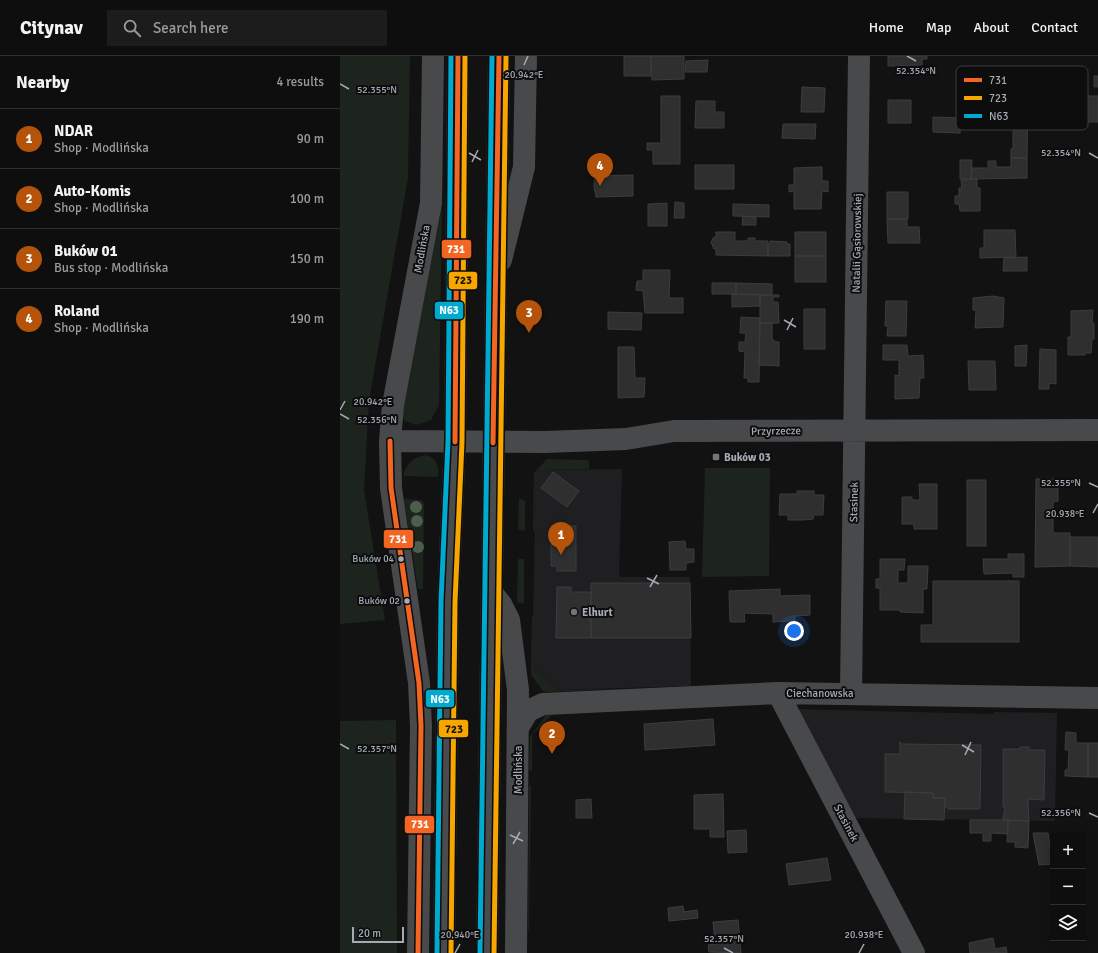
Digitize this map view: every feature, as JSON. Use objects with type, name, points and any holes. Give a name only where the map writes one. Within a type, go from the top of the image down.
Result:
[{"type":"main road","points":[[444,953],[448,602],[455,442],[458,56]]},
{"type":"main road","points":[[487,953],[499,56]]},
{"type":"street","name":"Modlińska","points":[[418,953],[421,726],[419,683],[391,488],[390,441],[393,406],[431,203],[433,56]]},
{"type":"street","points":[[496,280],[524,167],[526,56]]},
{"type":"street","name":"Natalii Gąsiorowskiej","points":[[855,430],[859,56]]},
{"type":"street","name":"Stasinek","points":[[851,693],[855,430]]},
{"type":"street","name":"Przyrzecze","points":[[455,442],[626,439],[674,432],[1098,430]]},
{"type":"street","points":[[390,441],[455,442]]},
{"type":"street","name":"Modlińska","points":[[492,593],[501,604],[509,620],[518,690],[516,953]]},
{"type":"street","name":"Ciechanowska","points":[[518,690],[529,699],[543,704],[778,693],[1098,698]]},
{"type":"street","name":"Stasinek","points":[[778,693],[914,953]]},
{"type":"street","name":"Ciechanowska","points":[[518,728],[528,711],[543,704]]},
{"type":"shaded area","points":[[340,56],[410,56],[408,178],[369,401],[364,490],[385,620],[340,624]]},
{"type":"shaded area","points":[[442,205],[439,405],[431,420],[416,425],[405,421],[402,414]]},
{"type":"shaded area","points":[[426,455],[435,460],[438,469],[438,477],[403,476],[406,468],[414,459]]},
{"type":"shaded area","points":[[547,459],[589,460],[589,469],[540,470],[536,472],[535,531],[533,531],[534,473]]},
{"type":"shaded area","points":[[705,468],[770,468],[769,576],[702,577]]},
{"type":"shaded area","points":[[622,469],[619,577],[690,577],[691,686],[557,690],[532,668],[536,472],[539,470]]},
{"type":"shaded area","points":[[519,498],[525,501],[525,531],[518,529]]},
{"type":"shaded area","points":[[404,499],[421,500],[424,503],[423,589],[418,589]]},
{"type":"shaded area","points":[[518,559],[524,559],[524,604],[517,602]]},
{"type":"shaded area","points":[[532,616],[533,668],[557,690],[626,689],[544,692],[531,675]]},
{"type":"shaded area","points":[[797,709],[994,714],[994,712],[1057,713],[1055,821],[852,818]]},
{"type":"shaded area","points":[[577,710],[578,714],[552,715],[532,735],[532,771],[529,770],[530,737],[549,711]]},
{"type":"shaded area","points":[[396,720],[397,953],[340,953],[340,721]]},
{"type":"shaded area","points":[[531,785],[529,931],[529,786]]},
{"type":"building","points":[[624,56],[651,56],[651,76],[624,76]]},
{"type":"building","points":[[651,56],[684,56],[684,79],[652,80]]},
{"type":"building","points":[[888,56],[927,56],[927,59],[922,59],[922,65],[888,66]]},
{"type":"building","points":[[708,60],[707,72],[685,72],[686,61]]},
{"type":"building","points":[[1094,76],[1098,76],[1098,87],[1094,87]]},
{"type":"building","points":[[802,87],[825,88],[824,112],[801,112]]},
{"type":"building","points":[[661,96],[680,96],[680,164],[653,164],[653,150],[647,150],[647,143],[661,143]]},
{"type":"building","points":[[1088,96],[1098,96],[1098,122],[1088,122]]},
{"type":"building","points":[[888,100],[911,100],[911,123],[888,123]]},
{"type":"building","points":[[696,101],[715,101],[715,112],[724,112],[724,128],[695,128]]},
{"type":"building","points":[[933,117],[956,118],[956,130],[960,130],[960,133],[933,132]]},
{"type":"building","points":[[783,124],[816,124],[815,139],[782,138]]},
{"type":"building","points":[[1013,130],[1027,130],[1027,158],[1011,158],[1011,149],[1013,149]]},
{"type":"building","points":[[1011,158],[1027,158],[1027,178],[971,179],[972,168],[988,168],[988,161],[996,161],[996,167],[1011,167]]},
{"type":"building","points":[[960,160],[972,160],[971,179],[960,179]]},
{"type":"building","points":[[695,165],[734,165],[734,189],[695,189]]},
{"type":"building","points":[[822,167],[822,181],[828,181],[828,192],[822,191],[821,209],[794,209],[794,191],[789,192],[789,185],[794,185],[794,168]]},
{"type":"building","points":[[633,175],[633,196],[596,197],[594,186],[595,176]]},
{"type":"building","points":[[977,179],[977,188],[980,188],[980,211],[960,211],[959,204],[955,204],[955,196],[959,196],[959,188],[962,188],[961,180]]},
{"type":"building","points":[[887,192],[908,192],[908,219],[887,219]]},
{"type":"building","points":[[675,202],[684,203],[684,218],[674,218]]},
{"type":"building","points":[[667,203],[667,226],[648,226],[648,204]]},
{"type":"building","points":[[733,204],[769,205],[769,217],[733,216]]},
{"type":"building","points":[[743,216],[756,217],[756,225],[742,225]]},
{"type":"building","points":[[887,219],[907,219],[907,227],[919,227],[920,243],[888,243]]},
{"type":"building","points":[[984,230],[1015,230],[1016,257],[980,258],[980,248],[984,248]]},
{"type":"building","points":[[716,232],[735,232],[735,241],[748,241],[748,238],[755,238],[755,241],[768,241],[768,256],[716,255],[716,249],[714,249],[711,242],[714,237],[716,237]]},
{"type":"building","points":[[795,232],[826,232],[826,256],[795,256]]},
{"type":"building","points":[[770,241],[787,242],[787,244],[790,244],[790,256],[768,256],[768,244],[770,244]]},
{"type":"building","points":[[795,256],[826,256],[826,282],[795,282]]},
{"type":"building","points":[[1027,257],[1027,271],[1003,271],[1004,258]]},
{"type":"building","points":[[643,270],[670,270],[669,298],[683,298],[683,313],[645,313],[643,291],[636,290],[637,281],[643,281]]},
{"type":"building","points":[[712,283],[736,283],[736,294],[712,294]]},
{"type":"building","points":[[736,283],[772,284],[772,295],[736,294]]},
{"type":"building","points":[[732,294],[760,295],[760,306],[732,307]]},
{"type":"building","points":[[760,295],[779,295],[779,297],[773,297],[773,302],[778,302],[779,323],[760,323]]},
{"type":"building","points":[[993,296],[1004,298],[1003,327],[975,328],[976,310],[973,310],[973,298]]},
{"type":"building","points":[[886,301],[907,301],[906,336],[887,336],[888,326],[885,326]]},
{"type":"building","points":[[804,309],[825,309],[825,349],[804,349]]},
{"type":"building","points":[[1093,310],[1092,323],[1094,323],[1094,339],[1092,339],[1091,353],[1085,353],[1085,355],[1068,355],[1068,337],[1071,337],[1071,311]]},
{"type":"building","points":[[608,312],[642,313],[641,330],[608,329]]},
{"type":"building","points":[[741,317],[760,318],[759,382],[748,382],[748,378],[744,378],[745,352],[739,351],[739,342],[745,342],[746,333],[740,333]]},
{"type":"building","points":[[760,323],[772,323],[772,338],[775,342],[779,342],[779,366],[759,365]]},
{"type":"building","points":[[883,345],[907,345],[908,356],[923,355],[924,378],[920,378],[919,398],[895,399],[895,375],[899,376],[899,360],[883,360]]},
{"type":"building","points":[[1027,345],[1026,366],[1015,366],[1015,346]]},
{"type":"building","points":[[618,347],[634,347],[635,378],[645,378],[644,397],[618,398]]},
{"type":"building","points":[[1040,349],[1056,350],[1056,384],[1049,383],[1049,389],[1039,389]]},
{"type":"building","points":[[968,361],[995,361],[996,390],[969,390]]},
{"type":"building","points":[[553,472],[579,491],[567,507],[541,488]]},
{"type":"building","points":[[1036,479],[1058,479],[1058,501],[1053,502],[1053,533],[1070,533],[1070,566],[1035,567]]},
{"type":"building","points":[[967,480],[986,480],[986,546],[967,546]]},
{"type":"building","points":[[919,484],[937,484],[937,529],[914,529],[914,524],[902,524],[902,497],[912,497],[912,500],[920,500]]},
{"type":"building","points":[[797,491],[814,491],[814,495],[824,495],[823,515],[814,515],[813,519],[788,520],[788,515],[779,515],[780,494],[797,494]]},
{"type":"building","points":[[551,526],[576,526],[576,571],[557,571],[557,566],[551,566]]},
{"type":"building","points":[[1070,537],[1098,537],[1098,567],[1070,566]]},
{"type":"building","points":[[685,541],[686,549],[694,549],[694,562],[686,563],[686,570],[670,570],[669,542]]},
{"type":"building","points":[[1008,554],[1024,554],[1024,577],[1013,577],[1013,573],[984,574],[983,559],[1008,559]]},
{"type":"building","points":[[880,559],[905,559],[904,570],[898,570],[898,583],[908,583],[908,566],[928,566],[927,589],[923,589],[923,613],[900,612],[900,610],[880,610],[880,588],[876,588],[876,579],[880,579]]},
{"type":"building","points":[[933,581],[1019,581],[1019,642],[921,642],[921,625],[933,625]]},
{"type":"building","points":[[591,583],[690,583],[691,638],[591,638]]},
{"type":"building","name":"Elhurt","points":[[557,587],[571,587],[571,592],[591,592],[591,638],[556,638]]},
{"type":"building","points":[[780,589],[780,596],[810,595],[810,615],[795,616],[795,621],[773,622],[773,614],[744,613],[745,622],[730,622],[729,591]]},
{"type":"building","points":[[713,719],[715,745],[645,750],[644,724]]},
{"type":"building","points":[[1066,732],[1076,733],[1076,743],[1088,743],[1088,777],[1065,776],[1065,770],[1068,770],[1069,750],[1065,750]]},
{"type":"building","points":[[900,742],[901,744],[981,745],[980,809],[948,809],[948,807],[945,807],[945,798],[933,798],[933,793],[885,792],[885,754],[900,754]]},
{"type":"building","points":[[1088,743],[1098,743],[1098,777],[1088,777]]},
{"type":"building","points":[[1020,747],[1029,747],[1029,750],[1045,750],[1044,800],[1028,799],[1029,821],[1003,820],[1005,807],[1003,807],[1003,749],[1020,749]]},
{"type":"building","points":[[905,792],[933,793],[933,798],[945,798],[944,820],[904,819]]},
{"type":"building","points":[[723,794],[724,837],[710,837],[710,829],[694,829],[694,795]]},
{"type":"building","points":[[591,799],[592,818],[576,818],[576,800]]},
{"type":"building","points":[[970,820],[1008,820],[1008,834],[991,833],[991,841],[983,841],[983,833],[970,833]]},
{"type":"building","points":[[1008,820],[1029,821],[1028,848],[1015,847],[1015,842],[1007,842]]},
{"type":"building","points":[[746,830],[747,852],[728,853],[727,831]]},
{"type":"building","points":[[1033,833],[1048,833],[1050,845],[1050,864],[1039,865]]},
{"type":"building","points":[[827,858],[831,880],[789,885],[786,864]]},
{"type":"building","points":[[683,906],[684,912],[697,910],[698,918],[669,921],[668,908]]},
{"type":"building","points":[[738,920],[741,953],[709,952],[708,945],[715,944],[713,922]]},
{"type":"building","points":[[993,938],[995,949],[1006,947],[1007,953],[970,953],[969,943]]},
{"type":"transit line","name":"N63","points":[[437,953],[441,602],[448,442],[451,56]]},
{"type":"transit line","name":"731","points":[[455,442],[458,56]]},
{"type":"transit line","name":"723","points":[[451,953],[455,602],[462,442],[465,56]]},
{"type":"transit line","name":"N63","points":[[480,953],[492,56]]},
{"type":"transit line","name":"731","points":[[493,443],[499,56]]},
{"type":"transit line","name":"723","points":[[494,953],[506,56]]},
{"type":"transit line","name":"731","points":[[390,441],[391,488],[419,683],[421,726],[418,953]]},
{"type":"place","name":"Roland","points":[[600,186]]},
{"type":"place","name":"Buków 01","points":[[529,333]]},
{"type":"place","name":"Buków 03","points":[[716,457]]},
{"type":"place","name":"NDAR","points":[[561,555]]},
{"type":"place","name":"Buków 04","points":[[401,559]]},
{"type":"place","name":"Buków 02","points":[[407,601]]},
{"type":"place","name":"Elhurt","points":[[574,612]]},
{"type":"place","name":"Auto-Komis","points":[[552,754]]}]
